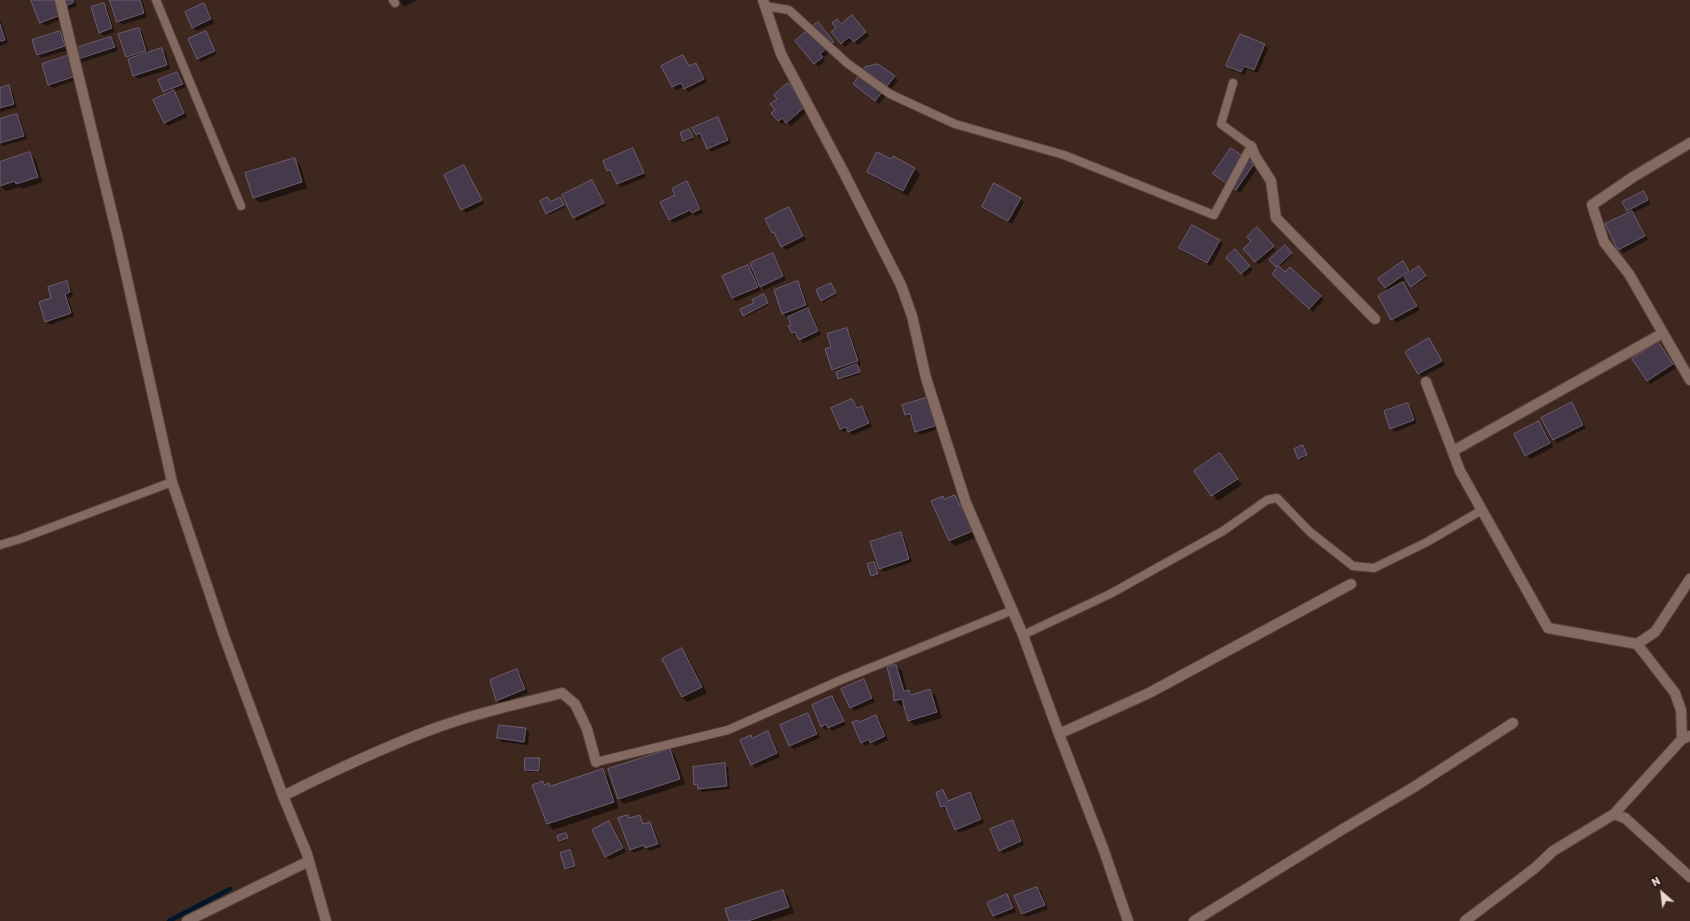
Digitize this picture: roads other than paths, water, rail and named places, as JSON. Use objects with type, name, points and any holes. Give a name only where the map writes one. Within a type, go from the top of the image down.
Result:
[{"type":"street","points":[[60,0],[118,238],[172,482],[224,636],[283,796],[309,861],[326,921]]},
{"type":"street","points":[[764,3],[781,54],[901,285],[912,316],[926,378],[966,503],[1023,635],[1103,848],[1128,921]]},
{"type":"street","points":[[1690,143],[1633,176],[1592,205],[1604,242],[1629,274],[1690,380]]},
{"type":"street","points":[[1251,146],[1255,156],[1271,181],[1276,218],[1375,319]]},
{"type":"street","points":[[1453,451],[1663,334]]},
{"type":"street","points":[[1426,382],[1460,471],[1548,628],[1637,644],[1675,693],[1681,710],[1686,737],[1614,814],[1553,851],[1535,868],[1465,921]]},
{"type":"street","points":[[1637,644],[1655,632],[1690,579]]},
{"type":"street","points":[[1059,734],[1149,693],[1351,584]]},
{"type":"street","points":[[283,796],[341,768],[431,730],[504,707],[562,693],[575,704],[587,730],[596,762]]},
{"type":"street","points":[[1194,921],[1342,829],[1414,787],[1513,723]]},
{"type":"street","points":[[1614,814],[1626,818],[1690,877]]},
{"type":"street","points":[[187,921],[309,861]]},
{"type":"lane","points":[[156,0],[241,206]]},
{"type":"lane","points":[[764,3],[789,10],[847,63],[890,94],[947,121],[1064,155],[1214,215],[1251,146],[1221,124],[1233,83]]},
{"type":"lane","points":[[0,545],[20,539],[172,482]]},
{"type":"lane","points":[[1023,635],[1110,594],[1223,531],[1267,500],[1277,498],[1310,532],[1353,566],[1374,568],[1427,542],[1482,510]]},
{"type":"lane","points":[[596,762],[728,730],[843,678],[1013,610]]},
{"type":"waterway","points":[[169,921],[230,889]]}]
